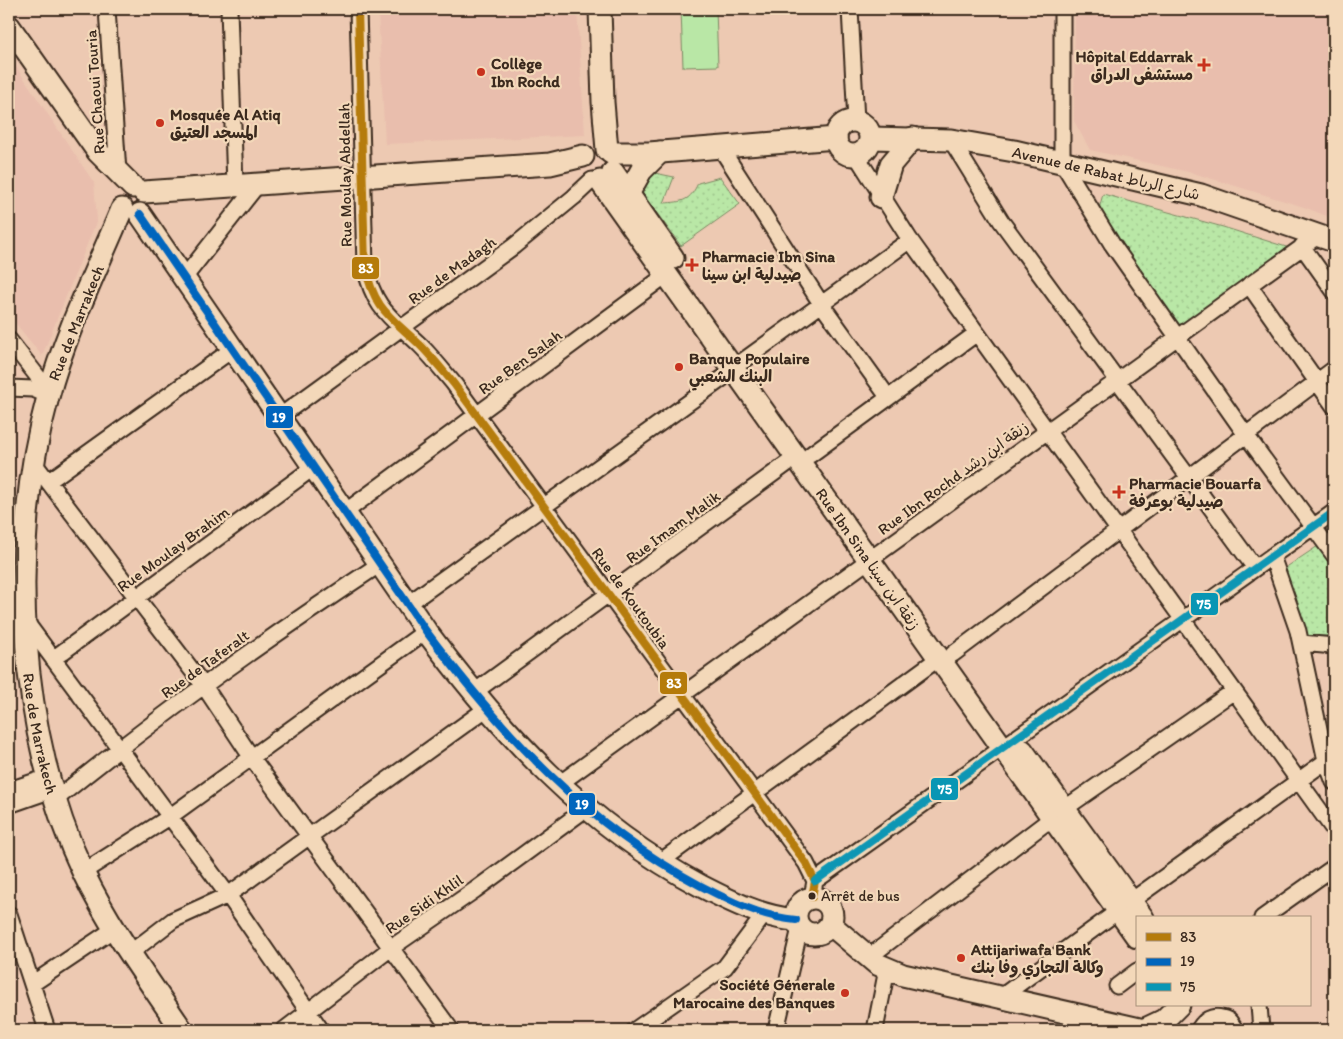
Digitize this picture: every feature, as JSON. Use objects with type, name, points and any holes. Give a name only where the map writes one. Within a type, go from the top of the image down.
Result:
[{"type":"street","name":"Rue Chaoui Touria","points":[[107,9],[118,172]]},
{"type":"street","points":[[229,9],[235,186]]},
{"type":"street","name":"Rue Moulay Abdellah","points":[[358,9],[365,266],[369,284],[376,301],[387,316],[401,329]]},
{"type":"street","points":[[600,9],[602,102],[600,164]]},
{"type":"street","points":[[850,9],[856,120]]},
{"type":"street","points":[[1062,9],[1062,162],[1112,244],[1312,528],[1334,555]]},
{"type":"street","points":[[9,26],[132,200],[426,631],[479,701],[559,784],[586,808],[660,862],[714,892],[764,915],[798,924],[805,932],[816,934],[827,929],[833,919],[831,908],[813,889]]},
{"type":"street","points":[[850,120],[856,120],[867,126],[871,138],[867,149],[856,155],[844,153],[837,144],[836,138],[840,126],[850,120]]},
{"type":"street","points":[[132,200],[258,184],[550,164],[600,164],[654,152],[836,138]]},
{"type":"street","name":"Avenue de Rabat شارع الرباط","points":[[871,138],[951,140],[1062,162],[1201,195],[1318,241]]},
{"type":"street","points":[[881,197],[884,180],[891,164],[913,138]]},
{"type":"street","points":[[951,140],[1001,222],[1255,568]]},
{"type":"street","points":[[720,147],[822,305],[888,397]]},
{"type":"street","points":[[98,152],[118,172],[132,200]]},
{"type":"street","points":[[628,194],[654,152]]},
{"type":"street","points":[[856,155],[910,240],[1334,830]]},
{"type":"street","name":"Rue Ibn Sina زنقة ابن سينا","points":[[600,164],[628,194],[738,365],[1008,744],[1131,910],[1136,932]]},
{"type":"street","name":"Rue Ibn Sina زنقة ابن سينا","points":[[600,164],[666,275],[738,365]]},
{"type":"street","name":"Rue de Madagh","points":[[279,417],[514,246],[574,197],[600,164]]},
{"type":"street","points":[[184,278],[258,184]]},
{"type":"street","name":"Rue de Marrakech","points":[[132,200],[49,393],[34,464],[25,545],[26,622],[32,701],[52,789],[83,872],[114,929],[182,1030]]},
{"type":"street","points":[[408,604],[910,240]]},
{"type":"street","points":[[1318,241],[1334,291]]},
{"type":"street","name":"Rue Ibn Rochd زنقة ابن رشد","points":[[559,784],[1249,285],[1318,241]]},
{"type":"street","name":"Rue Ben Salah","points":[[345,512],[666,275]]},
{"type":"street","points":[[1249,285],[1316,383],[1334,406]]},
{"type":"street","name":"Rue de Koutoubia","points":[[401,329],[438,364],[544,506],[681,696],[806,864],[813,889]]},
{"type":"street","name":"Rue Imam Malik","points":[[130,953],[173,920],[228,896],[310,836],[608,596],[977,333]]},
{"type":"street","points":[[9,340],[49,393]]},
{"type":"street","points":[[49,481],[233,349]]},
{"type":"street","points":[[660,862],[946,656],[1334,369]]},
{"type":"street","points":[[9,388],[33,389],[49,393]]},
{"type":"street","points":[[34,464],[49,481],[204,686],[252,758],[451,1030]]},
{"type":"street","name":"Rue Moulay Brahim","points":[[52,659],[314,467]]},
{"type":"street","points":[[776,1030],[798,924],[799,905],[813,889],[1008,744],[1334,512]]},
{"type":"street","points":[[1272,556],[1301,643],[1326,761],[1334,782]]},
{"type":"street","name":"Rue de Taferalt","points":[[52,789],[118,748],[380,564]]},
{"type":"street","points":[[26,622],[168,818],[228,896],[321,1030]]},
{"type":"street","points":[[83,872],[168,818],[426,631]]},
{"type":"street","points":[[1301,643],[1334,646]]},
{"type":"street","points":[[869,958],[1058,813],[1234,691]]},
{"type":"street","points":[[1002,997],[1131,910],[1326,761]]},
{"type":"street","points":[[9,790],[52,789]]},
{"type":"street","points":[[9,805],[52,789]]},
{"type":"street","name":"Rue Sidi Khlil","points":[[284,1030],[391,948],[475,890],[586,808]]},
{"type":"street","points":[[1265,916],[1334,867]]},
{"type":"street","points":[[9,914],[47,1030]]},
{"type":"street","points":[[635,1030],[725,967],[764,915]]},
{"type":"street","points":[[831,925],[869,958],[903,976],[1143,1030],[1164,1020],[1179,1006]]},
{"type":"street","points":[[32,984],[114,929]]},
{"type":"street","points":[[875,1030],[887,969]]},
{"type":"street","points":[[1117,986],[1136,972]]},
{"type":"street","points":[[1188,1006],[1220,1024]]},
{"type":"street","points":[[1259,1006],[1261,1030]]},
{"type":"shaded area","name":"Collège Ibn Rochd","points":[[378,9],[577,9],[585,135],[385,144]]},
{"type":"shaded area","name":"Hôpital Eddarrak مستشفى الدراق","points":[[1075,9],[1334,9],[1334,219],[1304,207],[1193,173],[1090,150],[1074,121]]},
{"type":"shaded area","points":[[9,56],[94,183],[97,220],[42,356],[9,315]]},
{"type":"green space","points":[[681,9],[716,9],[718,66],[683,67]]},
{"type":"green space","points":[[650,172],[674,177],[664,203],[681,201],[692,194],[698,183],[720,177],[740,204],[681,246],[637,186]]},
{"type":"green space","points":[[1103,194],[1223,227],[1299,251],[1178,337],[1096,220]]},
{"type":"green space","points":[[1318,546],[1334,562],[1334,636],[1306,636],[1282,570]]},
{"type":"transit line","name":"83","points":[[358,9],[365,266],[373,293],[392,320],[425,351],[454,384],[806,863],[815,881],[812,897]]},
{"type":"transit line","name":"19","points":[[140,214],[426,631],[485,706],[516,741],[583,805],[659,861],[701,886],[736,903],[771,916],[796,920]]},
{"type":"transit line","name":"75","points":[[815,881],[1334,512]]},
{"type":"place","name":"Hôpital Eddarrak مستشفى الدراق","points":[[1204,65]]},
{"type":"place","name":"Collège Ibn Rochd","points":[[481,72]]},
{"type":"place","name":"Mosquée Al Atiq المسجد العتيق","points":[[160,123]]},
{"type":"place","name":"Pharmacie Ibn Sina صيدلية ابن سينا","points":[[692,265]]},
{"type":"place","name":"Banque Populaire البنك الشعبي","points":[[679,367]]},
{"type":"place","name":"Pharmacie Bouarfa صيدلية بوعرفة","points":[[1119,492]]},
{"type":"place","name":"Arrêt de bus","points":[[812,896]]},
{"type":"place","name":"Attijariwafa Bank وكالة التجاري وفا بنك","points":[[961,958]]},
{"type":"place","name":"Société Génerale Marocaine des Banques","points":[[845,993]]}]
